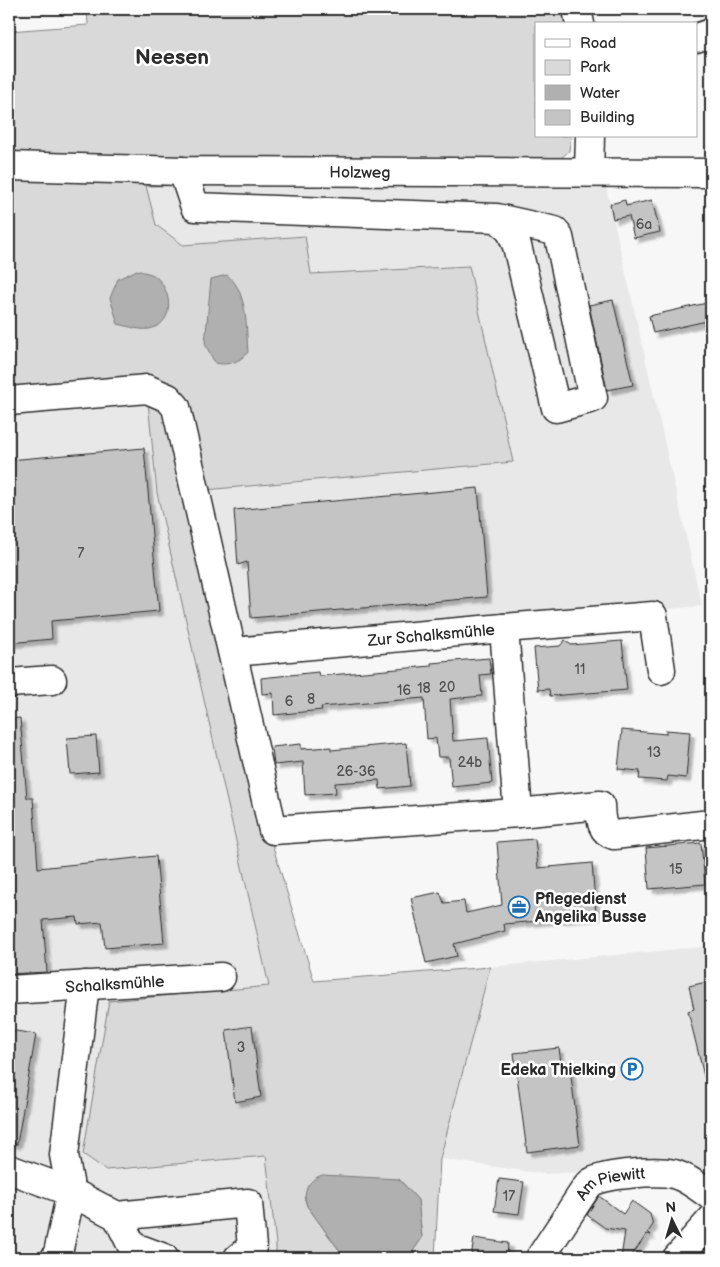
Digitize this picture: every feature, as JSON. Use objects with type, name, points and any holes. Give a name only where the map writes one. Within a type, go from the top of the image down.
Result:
[{"type":"street","points":[[577,9],[580,22]]},
{"type":"street","points":[[698,37],[711,34]]},
{"type":"street","points":[[589,172],[590,138]]},
{"type":"street","name":"Holzweg","points":[[9,166],[182,171],[711,173]]},
{"type":"street","points":[[182,171],[195,206],[497,218],[555,231],[559,237],[593,398],[556,408],[517,246],[510,229],[497,218]]},
{"type":"street","points":[[9,401],[147,389],[168,398],[176,407],[273,830],[518,813],[600,805],[602,827],[607,833],[614,835],[711,824]]},
{"type":"street","points":[[504,628],[653,616],[661,670]]},
{"type":"street","name":"Zur Schalksmühle","points":[[233,652],[504,628],[518,813]]},
{"type":"street","points":[[9,683],[52,680]]},
{"type":"street","name":"Schalksmühle","points":[[9,990],[220,977]]},
{"type":"street","points":[[55,1258],[58,1254],[71,1192],[64,1155],[85,985]]},
{"type":"street","points":[[9,1169],[71,1192],[117,1216],[248,1203],[252,1247],[238,1258]]},
{"type":"street","name":"Am Piewitt","points":[[540,1258],[584,1191],[591,1183],[604,1178],[661,1172],[674,1174],[689,1181],[711,1196]]},
{"type":"street","points":[[117,1216],[132,1246],[164,1258]]},
{"type":"street","points":[[677,1258],[711,1220]]},
{"type":"shaded area","points":[[604,178],[702,606],[229,648],[194,491],[513,461],[469,266],[311,274],[305,236],[183,245],[156,225],[146,186]]},
{"type":"shaded area","points":[[147,392],[157,493],[269,986],[109,1001],[106,1170],[266,1156],[276,1258],[9,1258],[9,401]]},
{"type":"shaded area","points":[[711,946],[711,1192],[669,1167],[545,1174],[440,1159],[490,967]]},
{"type":"green space","points":[[87,9],[564,9],[567,22],[535,22],[535,138],[571,138],[569,151],[553,165],[551,179],[146,186],[156,225],[183,245],[305,236],[311,274],[469,266],[513,462],[194,491],[270,837],[314,981],[490,967],[440,1159],[435,1258],[408,1258],[422,1238],[418,1200],[399,1179],[304,1197],[307,1206],[345,1258],[276,1258],[266,1156],[106,1170],[83,1154],[109,1001],[269,986],[157,493],[147,392],[9,401],[9,31],[88,25]]},
{"type":"water","points":[[137,270],[155,276],[165,288],[169,304],[165,318],[160,324],[149,329],[118,324],[110,298],[118,279]]},
{"type":"water","points":[[227,275],[239,290],[245,310],[248,352],[237,361],[220,364],[215,363],[205,344],[211,279]]},
{"type":"water","points":[[322,1175],[399,1179],[418,1200],[422,1238],[408,1258],[345,1258],[307,1206],[305,1196],[307,1187],[313,1180]]},
{"type":"building","points":[[625,200],[626,206],[652,200],[660,232],[634,238],[629,216],[613,219],[610,204]]},
{"type":"building","points":[[613,300],[633,385],[607,390],[589,305]]},
{"type":"building","points":[[711,302],[711,320],[653,333],[649,316]]},
{"type":"building","points":[[144,448],[159,611],[51,621],[52,639],[9,643],[9,460]]},
{"type":"building","points":[[478,488],[487,597],[251,618],[247,562],[238,565],[234,510]]},
{"type":"building","points":[[565,640],[571,645],[622,641],[627,690],[550,696],[549,689],[538,690],[534,648],[560,646]]},
{"type":"building","points":[[489,658],[491,674],[480,675],[482,696],[450,699],[453,741],[488,738],[492,783],[452,787],[449,757],[438,757],[436,738],[427,739],[424,698],[321,707],[322,710],[274,715],[273,693],[262,694],[261,678],[318,672],[319,676],[431,666],[431,663]]},
{"type":"building","points":[[20,718],[27,798],[33,798],[38,868],[156,856],[164,943],[105,948],[102,922],[78,924],[77,917],[43,920],[47,972],[9,974],[9,719]]},
{"type":"building","points":[[622,730],[666,734],[666,730],[690,732],[686,778],[668,776],[667,781],[639,779],[640,771],[618,769]]},
{"type":"building","points":[[96,736],[99,772],[70,774],[67,738]]},
{"type":"building","points":[[406,743],[410,786],[380,789],[379,780],[335,783],[336,793],[305,795],[303,762],[274,765],[272,747],[301,744],[301,749],[331,747],[331,750]]},
{"type":"building","points":[[535,839],[538,868],[592,863],[596,916],[504,924],[505,931],[454,944],[457,956],[426,963],[411,898],[440,892],[444,903],[464,901],[466,913],[502,905],[497,842]]},
{"type":"building","points":[[701,843],[705,884],[649,889],[646,848]]},
{"type":"building","points":[[711,981],[711,1079],[705,1080],[688,1011],[694,1009],[689,986]]},
{"type":"building","points":[[252,1026],[261,1097],[235,1102],[226,1030]]},
{"type":"building","points":[[9,1030],[36,1034],[17,1144],[9,1143]]},
{"type":"building","points":[[559,1048],[561,1063],[569,1062],[580,1145],[527,1152],[514,1053]]},
{"type":"building","points":[[499,1179],[524,1182],[519,1214],[494,1211]]},
{"type":"building","points":[[599,1196],[623,1214],[632,1201],[650,1214],[653,1225],[648,1232],[651,1235],[647,1234],[630,1258],[621,1258],[625,1231],[605,1228],[587,1215]]},
{"type":"building","points":[[474,1238],[508,1243],[507,1258],[471,1258]]},
{"type":"place","name":"Pflegedienst Angelika Busse","points":[[519,907]]},
{"type":"place","name":"Edeka Thielking","points":[[632,1069]]},
{"type":"district","name":"Neesen","points":[[172,57]]}]
